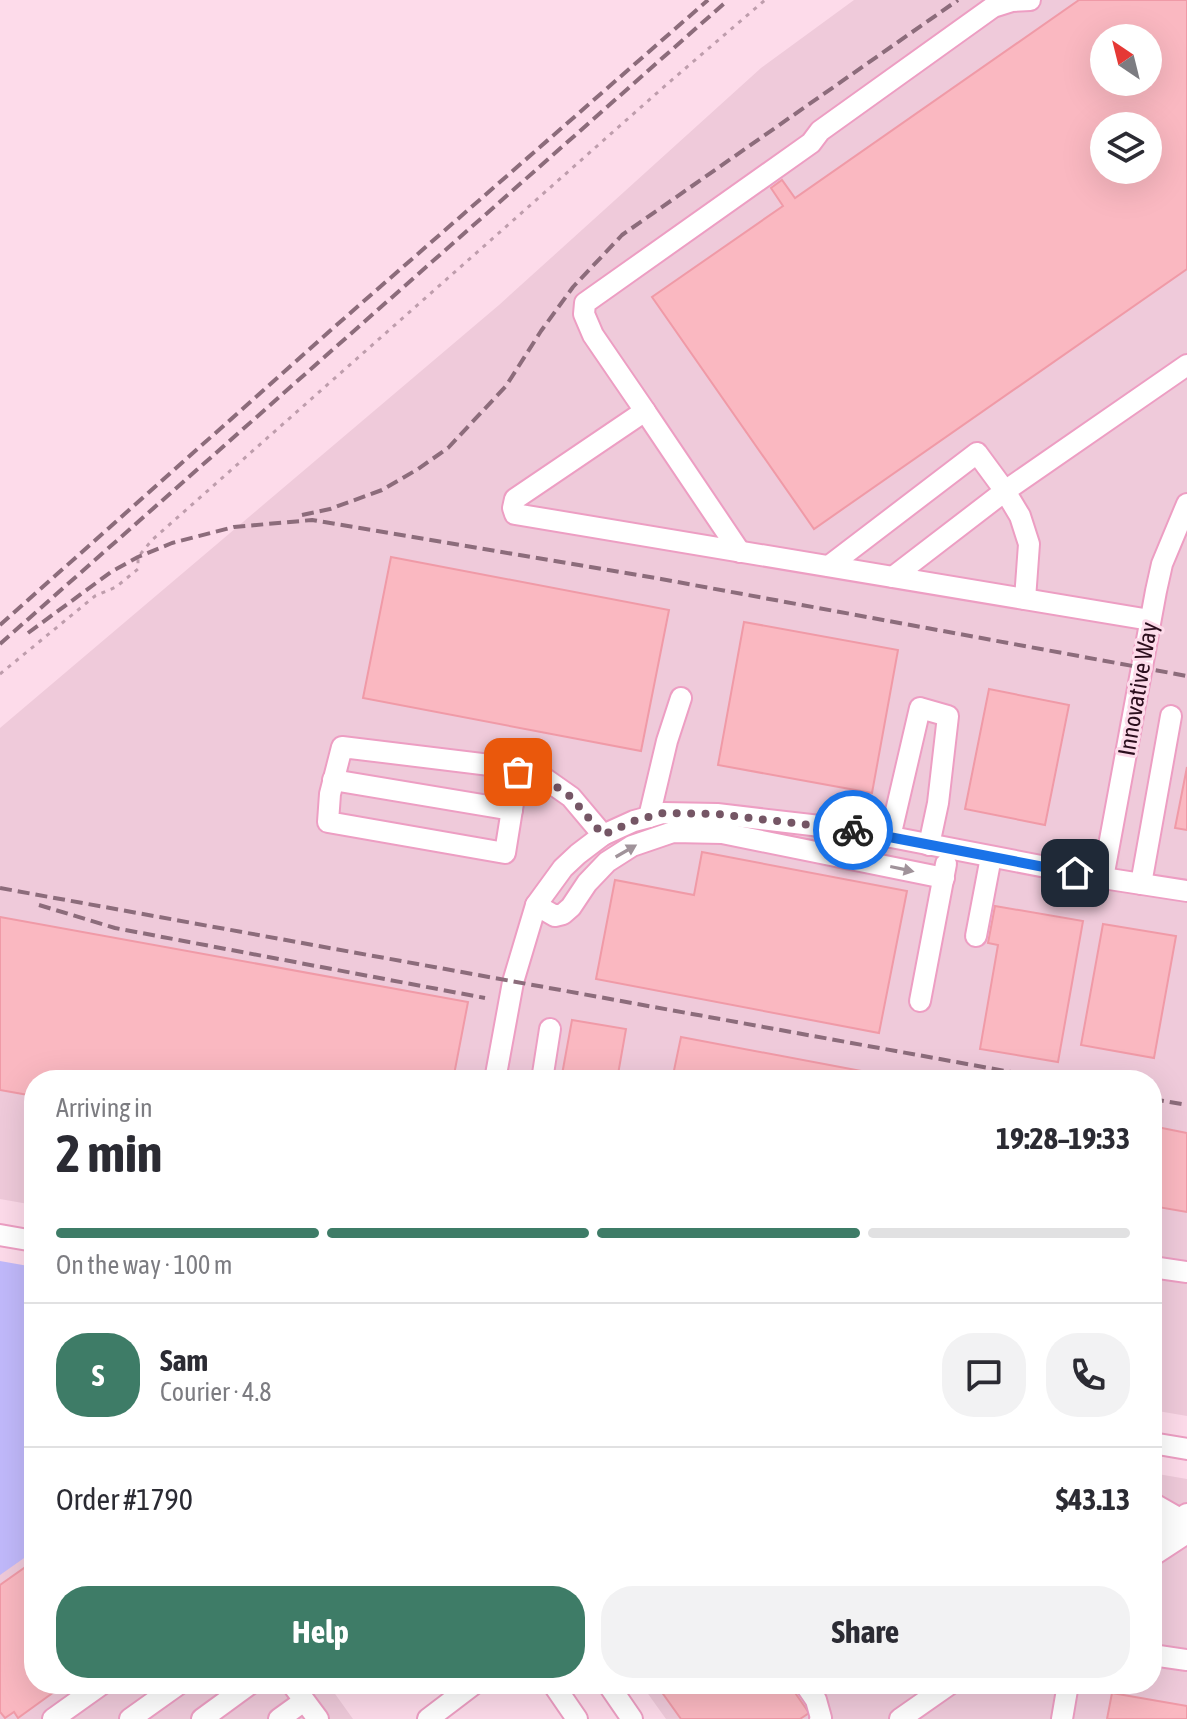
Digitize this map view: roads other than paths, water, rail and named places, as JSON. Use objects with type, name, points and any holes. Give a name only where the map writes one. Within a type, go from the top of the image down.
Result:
[{"type":"street","points":[[740,552],[593,335],[584,314],[585,303],[811,143],[820,131],[993,7],[1030,0]]},
{"type":"street","points":[[893,577],[1005,491],[1187,365]]},
{"type":"street","points":[[645,411],[515,499],[515,514],[1150,620]]},
{"type":"street","points":[[829,566],[977,453],[1020,516],[1029,544],[1025,599]]},
{"type":"street","name":"Innovative Way","points":[[1103,878],[1162,564],[1187,504]]},
{"type":"street","points":[[649,817],[681,698]]},
{"type":"street","points":[[890,837],[920,708],[948,716],[938,803],[939,847],[944,878],[920,1001]]},
{"type":"street","points":[[1141,884],[1171,716]]},
{"type":"street","points":[[518,772],[505,853],[328,822],[330,794],[342,747],[490,765],[544,778],[571,797],[603,835]]},
{"type":"street","points":[[333,780],[512,810]]},
{"type":"street","points":[[536,905],[555,916],[563,914],[607,862],[672,823],[717,814],[868,833],[1187,891]]},
{"type":"street","points":[[497,1070],[513,982],[536,905],[566,864],[603,835],[634,821],[649,817],[944,878]]},
{"type":"street","points":[[861,860],[868,833]]},
{"type":"street","points":[[976,936],[991,857]]},
{"type":"street","points":[[566,864],[587,883]]},
{"type":"street","points":[[544,1070],[550,1029]]},
{"type":"street","points":[[0,1235],[24,1239]]},
{"type":"street","points":[[1162,1268],[1187,1272]]},
{"type":"street","points":[[1162,1445],[1187,1449]]},
{"type":"street","points":[[1162,1509],[1185,1522]]},
{"type":"street","points":[[1162,1534],[1185,1522]]},
{"type":"street","points":[[1162,1546],[1185,1522]]},
{"type":"street","points":[[1162,1656],[1187,1660]]},
{"type":"street","points":[[53,1719],[88,1694]]},
{"type":"street","points":[[130,1719],[165,1694]]},
{"type":"street","points":[[202,1719],[236,1694]]},
{"type":"street","points":[[279,1719],[297,1694]]},
{"type":"street","points":[[299,1694],[318,1719]]},
{"type":"street","points":[[428,1719],[461,1694]]},
{"type":"street","points":[[560,1694],[577,1719]]},
{"type":"street","points":[[615,1694],[632,1719]]},
{"type":"street","points":[[812,1694],[820,1719]]},
{"type":"street","points":[[900,1719],[936,1694]]},
{"type":"street","points":[[1062,1719],[1066,1694]]},
{"type":"railway","points":[[0,625],[708,0]]},
{"type":"railway","points":[[0,644],[728,0]]},
{"type":"railway","points":[[302,515],[330,509],[382,490],[448,448],[506,386],[573,287],[622,235],[958,0]]},
{"type":"railway","points":[[28,633],[111,572],[172,543],[234,527],[312,520],[661,579],[1187,676]]},
{"type":"railway","points":[[0,888],[1000,1070]]},
{"type":"railway","points":[[39,905],[115,928],[485,998]]},
{"type":"railway","points":[[1162,1101],[1187,1105]]}]
